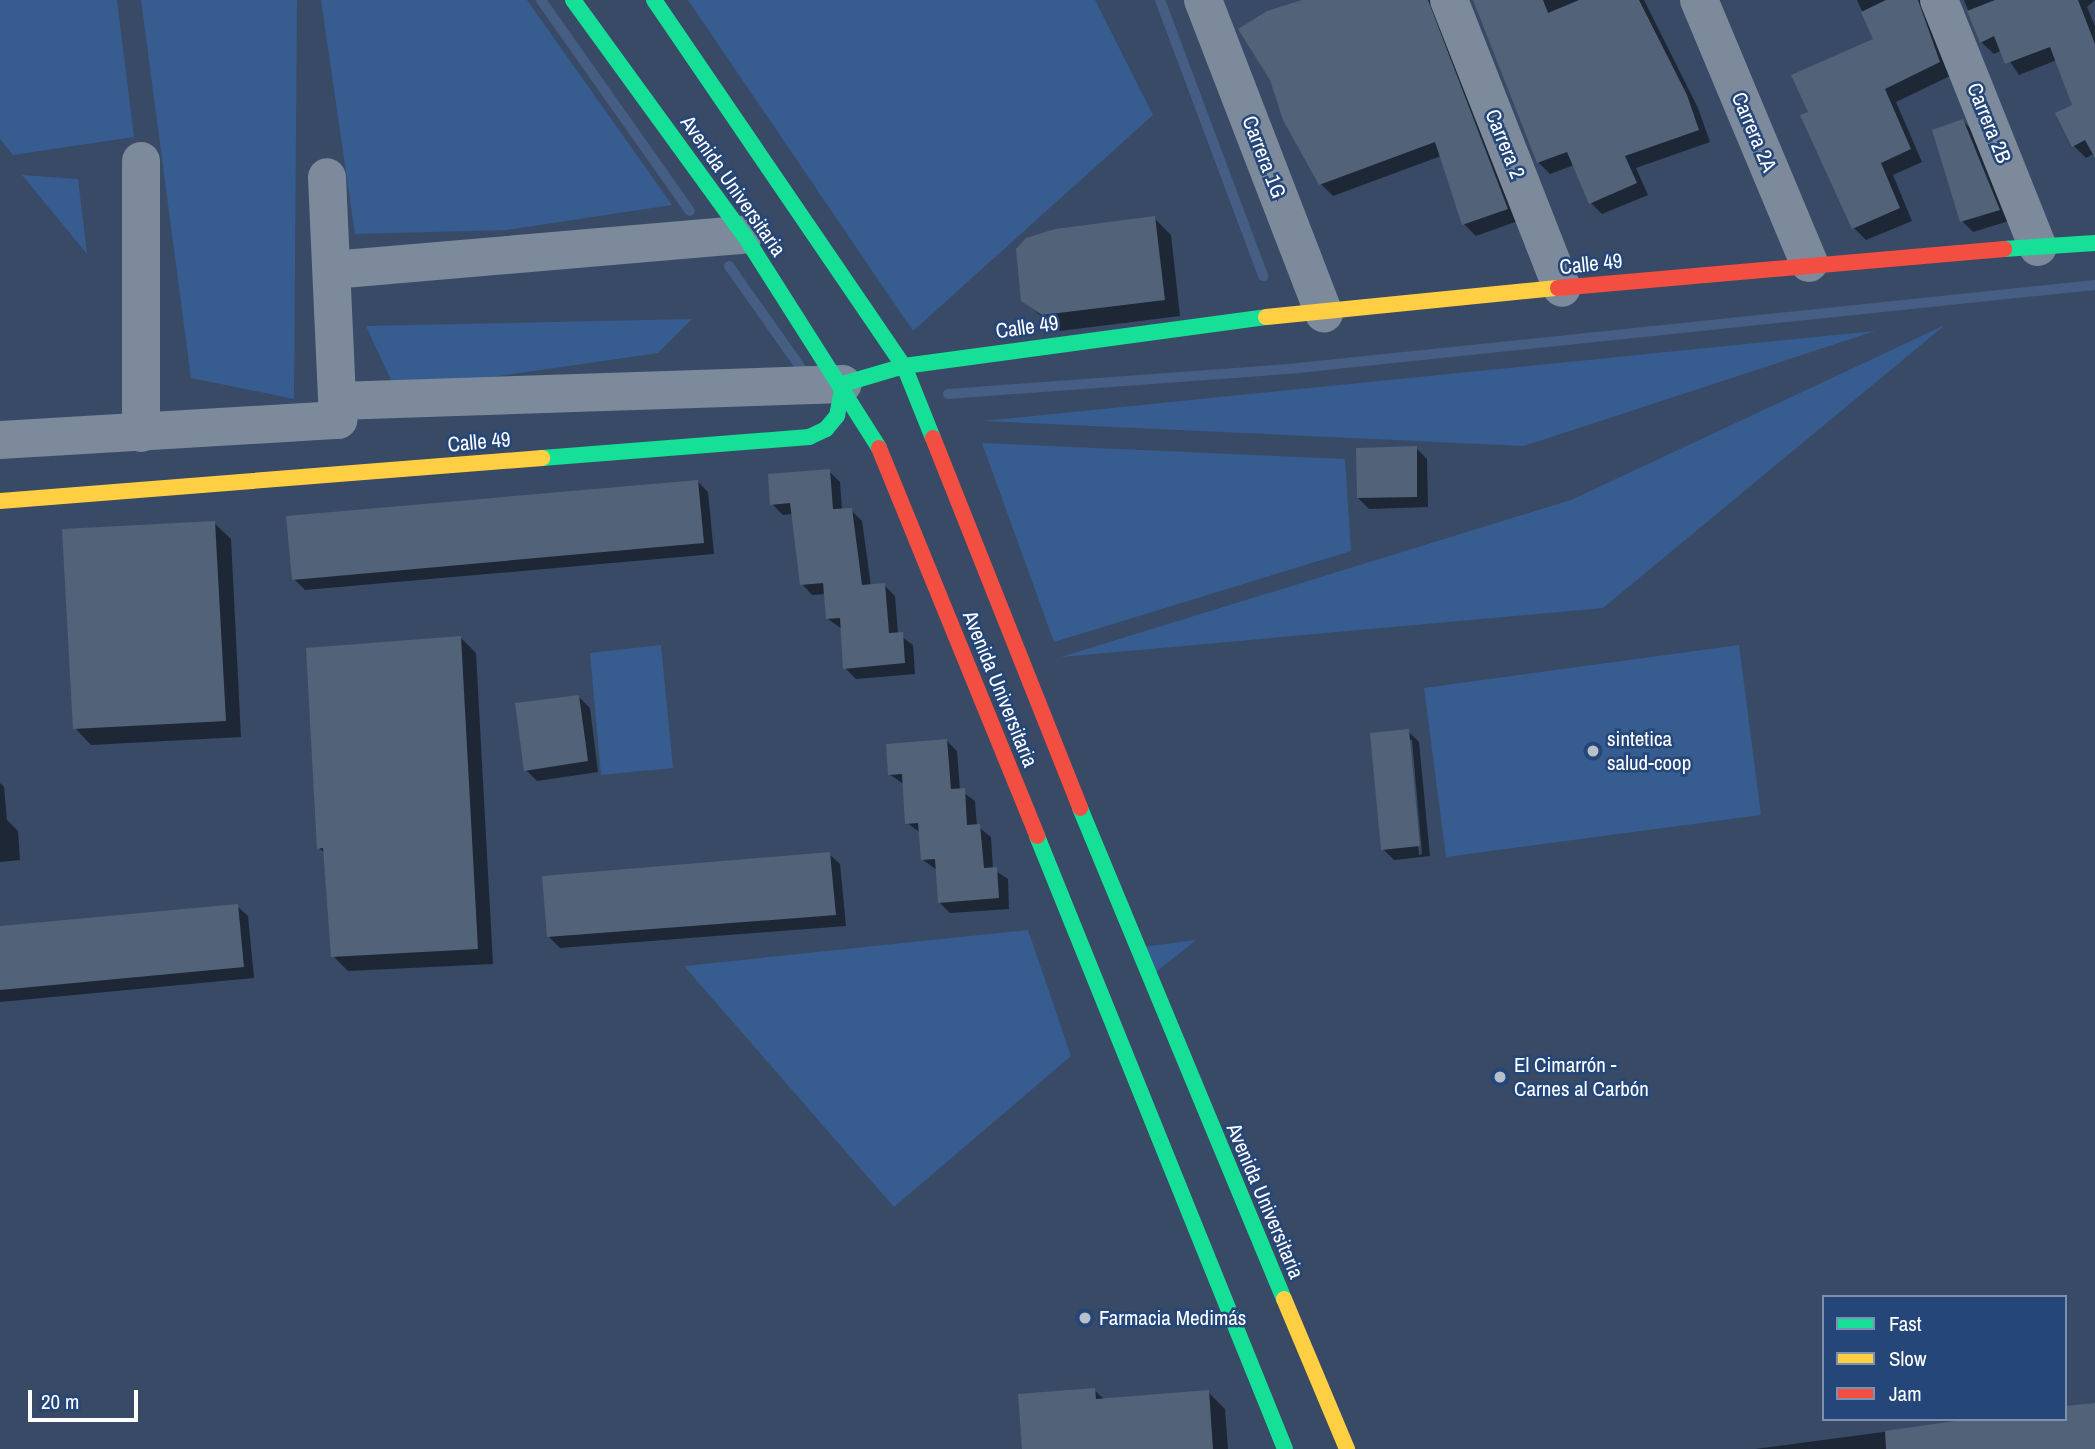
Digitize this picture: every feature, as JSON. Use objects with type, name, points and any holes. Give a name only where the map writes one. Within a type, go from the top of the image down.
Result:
[{"type":"main road","name":"Avenida Universitaria","points":[[573,0],[744,235],[864,418],[896,487],[1284,1449]]},
{"type":"main road","name":"Avenida Universitaria","points":[[654,0],[904,366],[1132,939],[1347,1449]]},
{"type":"main road","name":"Calle 49","points":[[0,502],[808,437],[826,429],[837,416],[843,384],[904,366],[1202,323],[1809,263],[2095,243]]},
{"type":"street","name":"Carrera 1G","points":[[1203,0],[1324,313]]},
{"type":"street","name":"Carrera 2","points":[[1449,0],[1562,288]]},
{"type":"street","name":"Carrera 2A","points":[[1699,0],[1809,263]]},
{"type":"street","name":"Carrera 2B","points":[[1939,0],[2038,247]]},
{"type":"street","points":[[141,161],[141,433]]},
{"type":"street","points":[[0,440],[338,420],[327,177]]},
{"type":"street","points":[[332,270],[744,235]]},
{"type":"street","points":[[338,401],[843,384]]},
{"type":"shaded area","points":[[0,0],[117,0],[134,137],[13,155],[0,139]]},
{"type":"shaded area","points":[[141,0],[297,0],[294,399],[191,378]]},
{"type":"shaded area","points":[[321,0],[527,0],[672,205],[507,230],[355,234]]},
{"type":"shaded area","points":[[688,0],[1095,0],[1153,115],[913,331]]},
{"type":"shaded area","points":[[22,175],[78,179],[87,254]]},
{"type":"shaded area","points":[[692,319],[658,353],[396,391],[366,326]]},
{"type":"shaded area","points":[[1945,325],[1603,608],[1061,657],[1571,500]]},
{"type":"shaded area","points":[[1875,331],[1524,446],[983,421]]},
{"type":"shaded area","points":[[982,443],[1345,459],[1351,551],[1054,642]]},
{"type":"shaded area","points":[[661,645],[673,768],[601,775],[590,653]]},
{"type":"shaded area","name":"sintetica salud-coop","points":[[1739,645],[1761,815],[1446,857],[1424,688]]},
{"type":"shaded area","points":[[1028,930],[1071,1056],[894,1207],[684,966]]},
{"type":"shaded area","points":[[1196,940],[1151,976],[1142,947]]},
{"type":"building","points":[[1302,0],[1428,0],[1508,209],[1462,225],[1435,142],[1319,185],[1283,120],[1270,80],[1238,29],[1267,11]]},
{"type":"building","points":[[1473,0],[1543,0],[1548,13],[1579,0],[1639,0],[1687,95],[1699,130],[1625,156],[1637,183],[1589,204],[1567,152],[1537,163]]},
{"type":"building","points":[[1886,0],[1918,0],[1940,62],[1885,89],[1911,149],[1881,163],[1900,208],[1852,229],[1800,115],[1808,112],[1791,75],[1873,39],[1861,12]]},
{"type":"building","points":[[1995,0],[2078,0],[2095,44],[2095,158],[2085,140],[2072,147],[2055,113],[2072,105],[2050,47],[2005,64],[1994,36],[1980,43],[1967,11]]},
{"type":"building","points":[[1963,119],[2000,210],[1960,222],[1932,130]]},
{"type":"building","points":[[1155,216],[1165,300],[1042,315],[1021,301],[1016,249],[1026,238],[1055,229]]},
{"type":"building","points":[[1417,446],[1417,497],[1357,498],[1356,448]]},
{"type":"building","points":[[830,469],[833,509],[852,508],[862,585],[885,583],[889,633],[903,632],[905,663],[843,669],[840,618],[826,619],[823,583],[800,585],[790,503],[770,505],[768,474]]},
{"type":"building","points":[[698,480],[704,543],[292,580],[286,516]]},
{"type":"building","points":[[215,521],[226,721],[73,729],[62,529]]},
{"type":"building","points":[[461,636],[478,949],[331,957],[323,848],[317,849],[306,648]]},
{"type":"building","points":[[579,695],[588,761],[524,771],[515,703]]},
{"type":"building","points":[[1409,729],[1420,846],[1381,850],[1370,733]]},
{"type":"building","points":[[947,739],[951,789],[965,788],[967,825],[980,824],[984,868],[997,867],[999,898],[938,903],[935,859],[921,860],[918,823],[905,824],[902,774],[888,775],[886,744]]},
{"type":"building","points":[[830,852],[836,915],[547,937],[542,876]]},
{"type":"building","points":[[238,904],[244,967],[0,990],[0,926]]},
{"type":"building","points":[[1095,1388],[1096,1399],[1209,1390],[1213,1449],[1022,1449],[1018,1394]]},
{"type":"building","points":[[2095,1403],[2095,1449],[1886,1449],[1885,1431],[1955,1421],[2067,1421],[2067,1406]]},
{"type":"waterway","points":[[541,0],[690,211]]},
{"type":"waterway","points":[[1160,0],[1263,276]]},
{"type":"waterway","points":[[729,266],[808,378]]},
{"type":"waterway","points":[[948,394],[1298,368],[2095,285]]},
{"type":"traffic: fast","points":[[573,0],[744,235],[879,448]]},
{"type":"traffic: fast","points":[[654,0],[904,366],[933,438]]},
{"type":"traffic: fast","points":[[2004,249],[2095,243]]},
{"type":"traffic: fast","points":[[843,384],[904,366],[1266,317]]},
{"type":"traffic: fast","points":[[542,458],[809,437],[826,429],[837,416],[843,384]]},
{"type":"traffic: fast","points":[[1080,808],[1284,1299]]},
{"type":"traffic: fast","points":[[1037,836],[1285,1449]]},
{"type":"traffic: slow","points":[[1266,317],[1558,288]]},
{"type":"traffic: slow","points":[[0,501],[542,458]]},
{"type":"traffic: slow","points":[[1284,1299],[1347,1449]]},
{"type":"traffic: jam","points":[[1558,288],[2004,249]]},
{"type":"traffic: jam","points":[[933,438],[1080,808]]},
{"type":"traffic: jam","points":[[879,448],[1037,836]]},
{"type":"place","name":"sintetica salud-coop","points":[[1593,751]]},
{"type":"place","name":"El Cimarrón - Carnes al Carbón","points":[[1500,1077]]},
{"type":"place","name":"Farmacia Medimás","points":[[1085,1318]]}]
